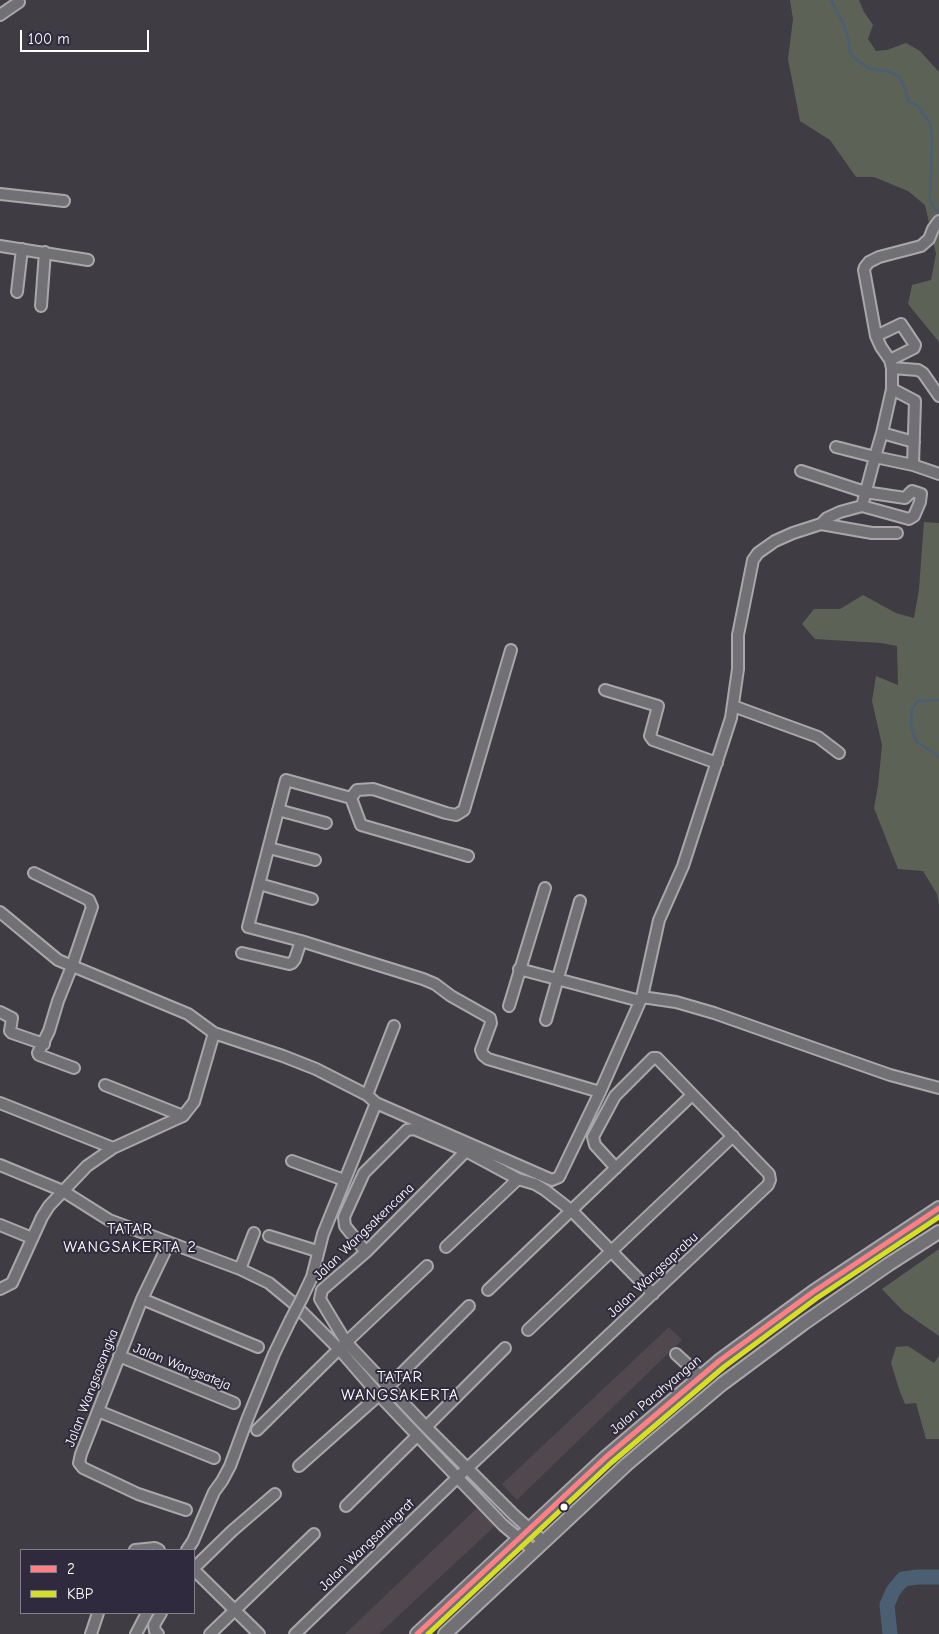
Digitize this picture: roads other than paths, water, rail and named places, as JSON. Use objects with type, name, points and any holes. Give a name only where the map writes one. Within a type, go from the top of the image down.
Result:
[{"type":"main road","name":"Jalan Parahyangan","points":[[417,1634],[606,1457],[700,1376],[813,1292],[939,1208]]},
{"type":"main road","points":[[445,1634],[627,1464],[722,1384],[804,1322],[939,1232]]},
{"type":"street","points":[[0,15],[19,2]]},
{"type":"street","points":[[0,194],[64,201]]},
{"type":"street","points":[[862,506],[892,389],[891,364],[876,336],[864,270],[869,262],[921,246],[929,239],[939,221]]},
{"type":"street","points":[[0,246],[88,260]]},
{"type":"street","points":[[17,292],[22,249]]},
{"type":"street","points":[[41,306],[45,252]]},
{"type":"street","points":[[876,336],[900,323],[903,324],[911,338],[914,348],[891,364]]},
{"type":"street","points":[[891,364],[918,370],[923,373],[939,396]]},
{"type":"street","points":[[892,389],[915,401],[912,465]]},
{"type":"street","points":[[882,433],[914,442]]},
{"type":"street","points":[[836,447],[912,465],[939,474]]},
{"type":"street","points":[[801,471],[866,492],[905,498],[910,492],[914,491],[922,496],[914,516],[909,519],[862,506],[840,512],[827,518],[821,524]]},
{"type":"street","points":[[0,912],[58,960],[188,1014],[212,1037],[283,1056],[316,1070],[367,1096],[376,1103],[552,1180],[559,1177],[600,1092],[641,999],[659,920],[683,866],[717,763],[733,706],[738,669],[738,635],[753,560],[764,547],[774,541],[793,532],[821,524],[872,533],[897,533]]},
{"type":"street","points":[[351,798],[357,790],[373,789],[446,813],[456,815],[464,810],[511,650]]},
{"type":"street","points":[[605,690],[658,706],[650,736],[653,740],[717,763]]},
{"type":"street","points":[[733,706],[818,737],[839,753]]},
{"type":"street","points":[[351,798],[286,780],[248,927],[301,941],[435,984],[451,996],[490,1018],[491,1023],[481,1050],[488,1059],[600,1092]]},
{"type":"street","points":[[351,798],[361,825],[468,856]]},
{"type":"street","points":[[278,810],[326,823]]},
{"type":"street","points":[[268,848],[315,860]]},
{"type":"street","points":[[34,874],[89,900],[92,907],[44,1044],[38,1053],[74,1068]]},
{"type":"street","points":[[259,884],[312,899]]},
{"type":"street","points":[[509,1006],[545,888]]},
{"type":"street","points":[[546,1020],[580,901]]},
{"type":"street","points":[[242,953],[292,964],[301,941]]},
{"type":"street","points":[[520,970],[641,999],[676,1002],[714,1012],[890,1075],[939,1088]]},
{"type":"street","points":[[0,1012],[12,1018],[10,1031],[12,1033],[44,1044]]},
{"type":"street","points":[[367,1096],[394,1026]]},
{"type":"street","points":[[0,1289],[12,1283],[46,1211],[87,1166],[113,1148],[183,1116],[194,1102],[212,1037]]},
{"type":"street","name":"Jalan Wangsaprabu","points":[[458,1477],[768,1185],[770,1180],[769,1174],[733,1136],[660,1060],[653,1058],[614,1096],[593,1137],[595,1145],[616,1168]]},
{"type":"street","points":[[105,1085],[183,1116]]},
{"type":"street","points":[[488,1290],[692,1095]]},
{"type":"street","points":[[0,1103],[113,1148]]},
{"type":"street","points":[[187,1549],[193,1541],[214,1492],[230,1466],[274,1354],[312,1277],[317,1251],[376,1103]]},
{"type":"street","points":[[366,1252],[345,1226],[344,1217],[368,1168],[411,1128],[466,1151],[518,1179],[535,1184],[546,1190],[572,1211],[653,1294]]},
{"type":"street","points":[[528,1330],[733,1136]]},
{"type":"street","name":"Jalan Wangsakencana","points":[[342,1345],[320,1299],[322,1290],[366,1252],[466,1151]]},
{"type":"street","points":[[292,1161],[344,1180]]},
{"type":"street","points":[[0,1165],[63,1191],[109,1220],[240,1269],[269,1284],[342,1345],[388,1387],[514,1515],[530,1528],[538,1546]]},
{"type":"street","points":[[446,1247],[518,1179]]},
{"type":"street","points":[[0,1225],[32,1238]]},
{"type":"street","points":[[240,1269],[254,1233]]},
{"type":"street","points":[[269,1236],[317,1251]]},
{"type":"street","name":"Jalan Wangsasangka","points":[[169,1243],[142,1299],[79,1463],[83,1468],[138,1494],[186,1510]]},
{"type":"street","points":[[257,1430],[342,1345],[426,1266]]},
{"type":"street","points":[[142,1299],[258,1347]]},
{"type":"street","points":[[299,1466],[388,1387],[469,1306]]},
{"type":"street","points":[[342,1345],[378,1394],[503,1525],[519,1537],[538,1546]]},
{"type":"street","points":[[426,1427],[505,1348]]},
{"type":"street","points":[[676,1354],[700,1376]]},
{"type":"street","name":"Jalan Wangsateja","points":[[119,1356],[234,1403]]},
{"type":"street","points":[[98,1411],[214,1458]]},
{"type":"street","points":[[346,1506],[418,1436]]},
{"type":"street","name":"Jalan Wangsaningrat","points":[[295,1634],[458,1477]]},
{"type":"street","points":[[195,1568],[232,1530],[274,1494]]},
{"type":"street","points":[[503,1525],[514,1515]]},
{"type":"street","points":[[210,1634],[314,1534]]},
{"type":"street","points":[[195,1570],[259,1634]]},
{"type":"street","points":[[91,1634],[98,1614]]},
{"type":"street","points":[[136,1634],[146,1614]]},
{"type":"street","points":[[158,1634],[154,1623],[160,1614]]},
{"type":"waterway","points":[[831,0],[845,27],[849,41],[849,50],[853,57],[868,68],[892,72],[900,78],[909,102],[918,106],[930,123],[932,138],[930,201],[935,210],[939,212]]},
{"type":"waterway","points":[[939,700],[918,701],[912,709],[911,726],[916,741],[939,757]]},
{"type":"waterway","points":[[890,1634],[887,1605],[893,1591],[903,1579],[939,1577]]},
{"type":"district","name":"TATAR WANGSAKERTA 2","points":[[130,1238]]},
{"type":"district","name":"TATAR WANGSAKERTA","points":[[400,1386]]}]
